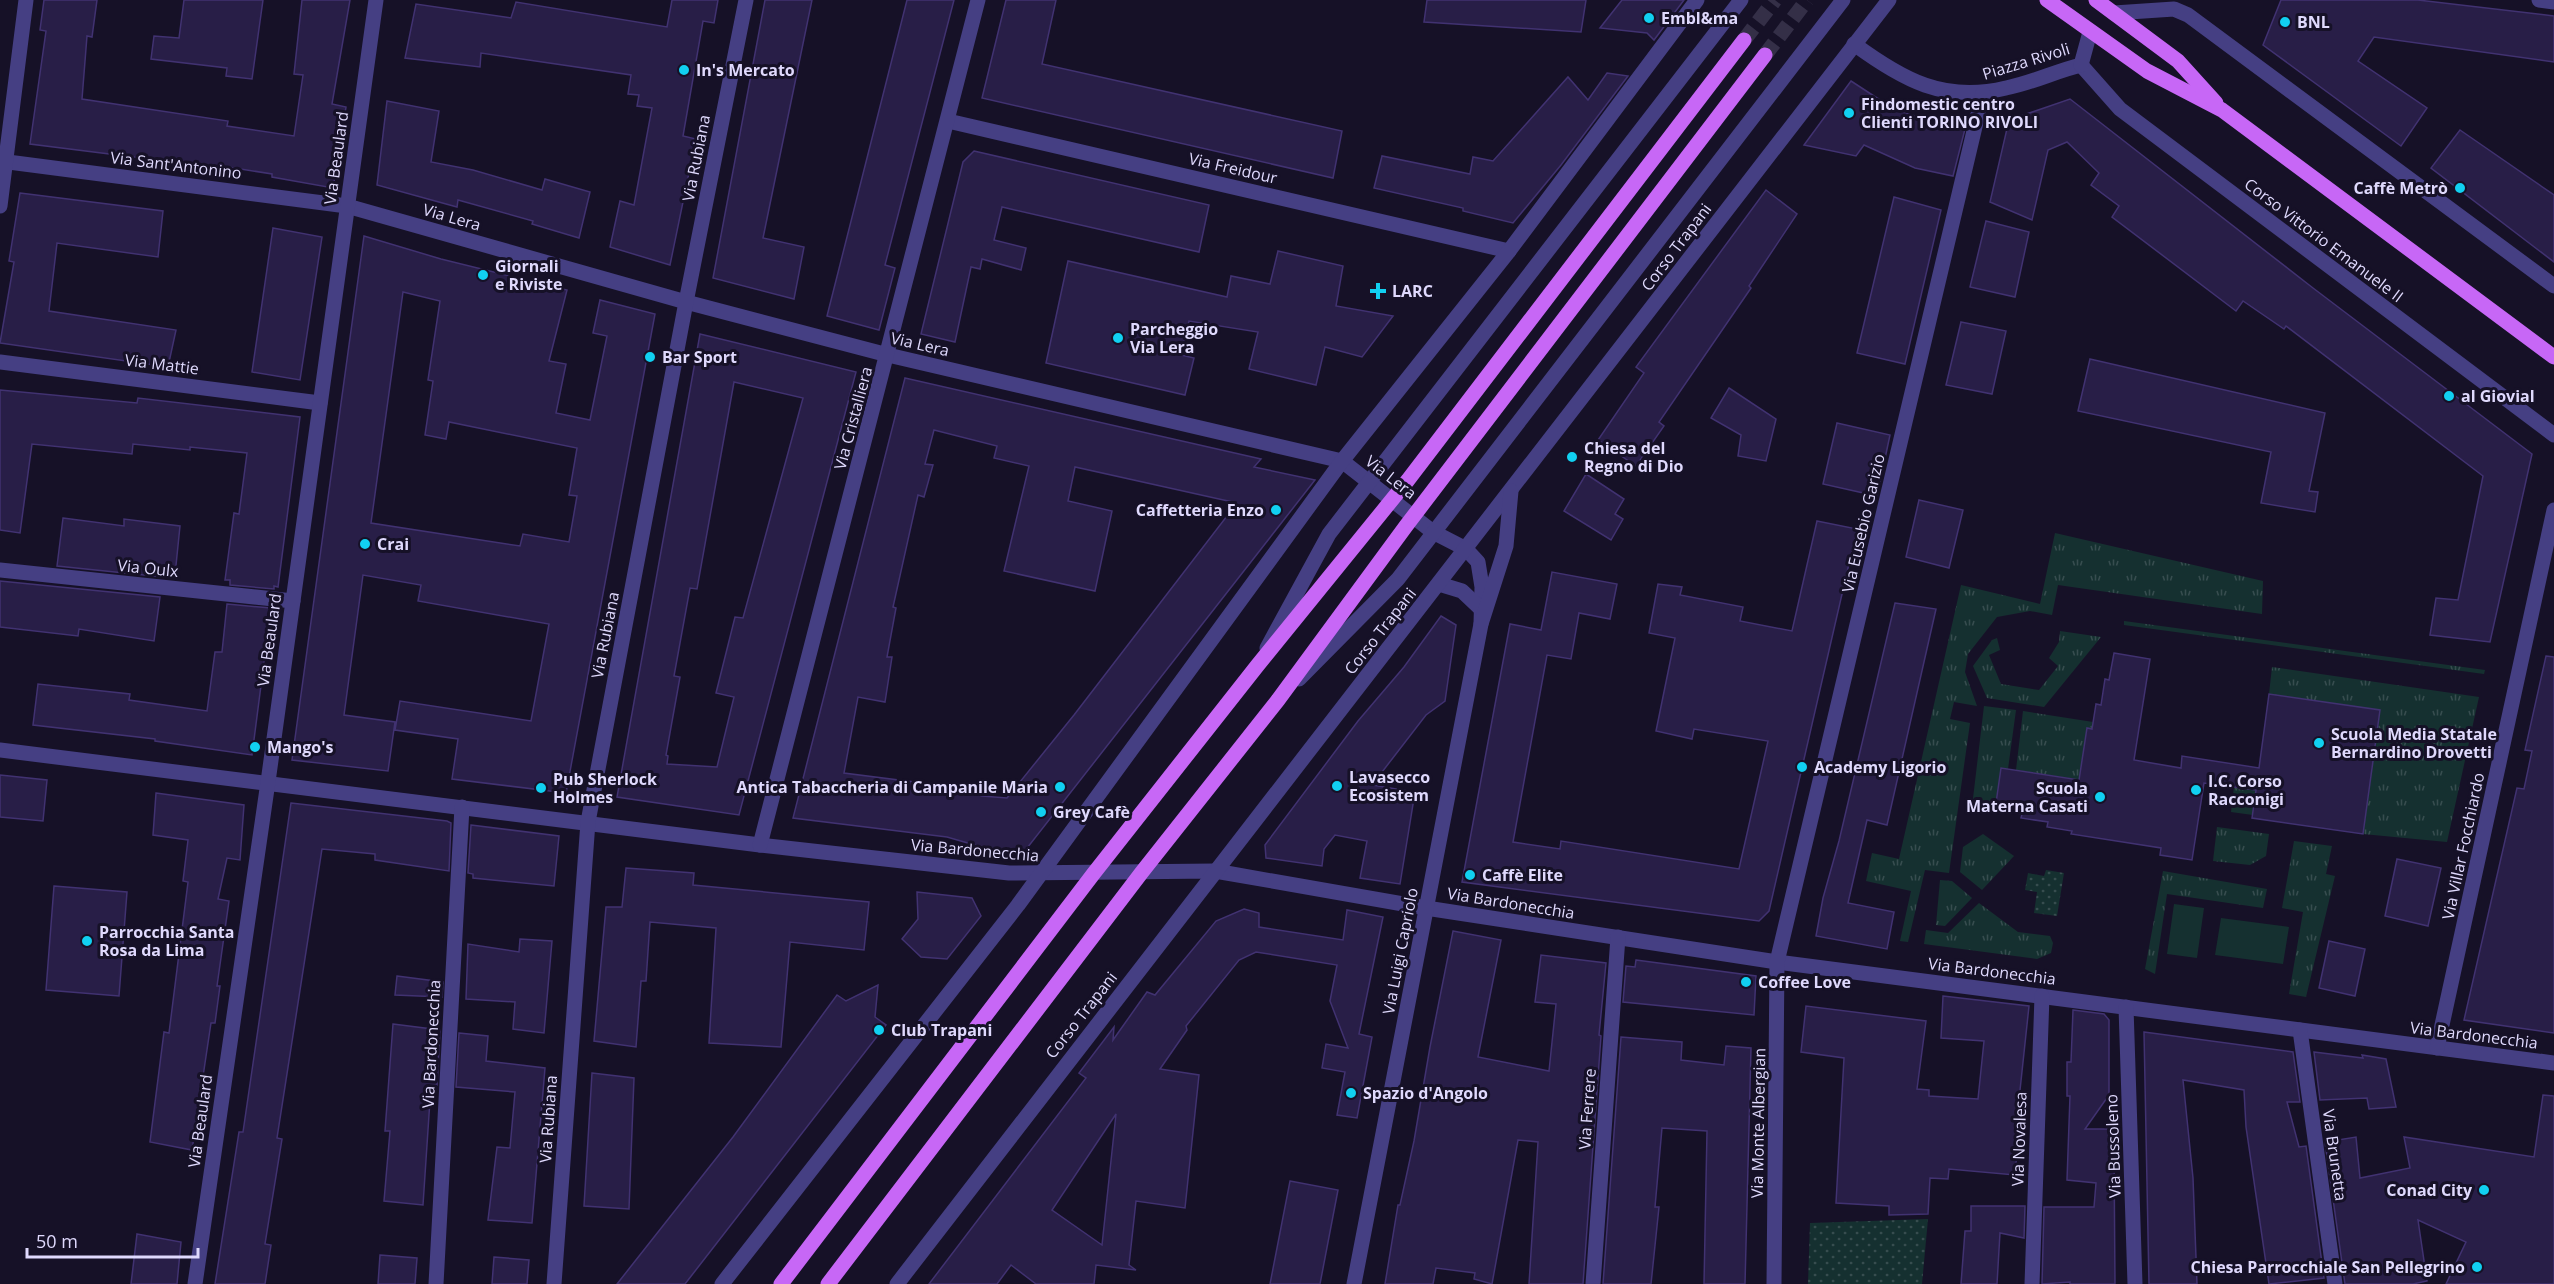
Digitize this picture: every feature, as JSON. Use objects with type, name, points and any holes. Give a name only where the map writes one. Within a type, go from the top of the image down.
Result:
[{"type":"main road","points":[[2048,0],[2147,71],[2222,110],[2554,357]]},
{"type":"main road","points":[[2099,1],[2178,61],[2222,110]]},
{"type":"main road","points":[[781,1284],[1095,873],[1257,666],[1392,500],[1744,40]]},
{"type":"main road","name":"Corso Trapani","points":[[828,1284],[1142,872],[1278,700],[1413,517],[1765,55]]},
{"type":"street","points":[[0,206],[3,161],[26,0]]},
{"type":"street","name":"Via Beaulard","points":[[195,1284],[268,782],[376,0]]},
{"type":"street","name":"Via Rubiana","points":[[554,1284],[588,822],[686,302],[746,0]]},
{"type":"street","name":"Via Cristalliera","points":[[760,845],[978,0]]},
{"type":"street","points":[[722,1284],[1042,874],[1342,461],[1509,251],[1697,0]]},
{"type":"street","points":[[1257,666],[1329,534],[1741,0]]},
{"type":"street","name":"Corso Trapani","points":[[1278,700],[1390,587],[1843,0]]},
{"type":"street","name":"Corso Trapani","points":[[897,1284],[1889,0]]},
{"type":"street","points":[[2540,0],[2554,2]]},
{"type":"street","points":[[2114,14],[2174,9],[2188,15],[2554,286]]},
{"type":"street","name":"Piazza Rivoli","points":[[1854,44],[1892,72],[1925,87],[1954,92],[1983,93],[2008,88],[2081,65],[2090,32]]},
{"type":"street","name":"Corso Vittorio Emanuele II","points":[[2081,65],[2120,110],[2554,435]]},
{"type":"street","name":"Via Eusebio Garizio","points":[[1777,962],[1983,93]]},
{"type":"street","name":"Via Freidour","points":[[948,121],[1509,251]]},
{"type":"street","name":"Via Sant'Antonino","points":[[3,161],[347,206]]},
{"type":"street","name":"Via Lera","points":[[347,206],[686,302],[888,355],[1342,461],[1433,532],[1466,549]]},
{"type":"street","name":"Via Mattie","points":[[0,362],[320,403]]},
{"type":"street","name":"Via Luigi Capriolo","points":[[1354,1284],[1481,616],[1506,546],[1511,491]]},
{"type":"street","name":"Via Villar Focchiardo","points":[[2437,1048],[2554,510]]},
{"type":"street","name":"Via Luigi Capriolo","points":[[1466,549],[1480,565],[1481,616]]},
{"type":"street","name":"Via Oulx","points":[[0,570],[293,602]]},
{"type":"street","points":[[1439,584],[1462,591],[1481,616]]},
{"type":"street","name":"Via Bardonecchia","points":[[0,750],[760,845],[988,871],[1042,874],[1215,871],[1426,908],[1777,962],[2554,1063]]},
{"type":"street","name":"Via Bardonecchia","points":[[436,1284],[462,807]]},
{"type":"street","name":"Via Ferrere","points":[[1593,1284],[1618,937]]},
{"type":"street","name":"Via Monte Albergian","points":[[1774,1284],[1777,962]]},
{"type":"street","name":"Via Novalesa","points":[[2032,1284],[2042,996]]},
{"type":"street","name":"Via Bussoleno","points":[[2126,1007],[2135,1284]]},
{"type":"street","name":"Via Brunetta","points":[[2300,1030],[2334,1284]]},
{"type":"green space","points":[[2055,533],[2263,581],[2262,614],[2058,585],[2052,615],[2030,611],[1997,617],[1968,654],[1965,672],[1977,706],[1954,702],[1950,719],[1970,723],[1949,873],[1925,870],[1908,942],[1900,941],[1911,891],[1866,881],[1872,853],[1899,859],[1961,585],[2040,604]]},
{"type":"green space","points":[[2124,621],[2485,670],[2484,674],[2124,625]]},
{"type":"green space","points":[[2060,631],[2101,637],[2044,707],[1987,698],[1973,666],[1992,640],[1997,638],[2000,650],[1989,655],[2001,684],[2039,690],[2058,666],[2049,658],[2059,642]]},
{"type":"green space","points":[[2272,667],[2479,697],[2447,842],[2363,834],[2380,710],[2269,694]]},
{"type":"green space","points":[[1984,706],[2016,710],[2008,769],[2001,768],[1995,810],[1972,807]]},
{"type":"green space","points":[[2023,711],[2093,722],[2092,729],[2087,729],[2083,751],[2089,781],[2016,770]]},
{"type":"green space","points":[[2234,787],[2256,790],[2253,815],[2231,812]]},
{"type":"green space","points":[[2217,827],[2269,834],[2266,856],[2250,865],[2213,861]]},
{"type":"green space","points":[[1983,834],[2014,856],[1982,890],[1960,872],[1963,847]]},
{"type":"green space","points":[[2294,841],[2332,846],[2326,874],[2335,876],[2306,997],[2289,994],[2303,912],[2282,908]]},
{"type":"green space","points":[[2046,870],[2064,873],[2057,916],[2034,913],[2037,892],[2025,890],[2028,873],[2044,876]]},
{"type":"green space","points":[[2163,871],[2267,889],[2263,908],[2167,894],[2155,974],[2145,969]]},
{"type":"green space","points":[[1940,880],[1952,881],[1972,898],[1945,926],[1936,925]]},
{"type":"green space","points":[[1979,903],[2018,932],[2050,936],[2053,943],[2051,953],[2037,959],[1924,944],[1926,930],[1948,933]]},
{"type":"green space","points":[[2174,904],[2204,908],[2197,958],[2167,954]]},
{"type":"green space","points":[[2221,918],[2289,927],[2283,964],[2215,955]]},
{"type":"green space","points":[[1928,1219],[1922,1284],[1808,1284],[1810,1223]]},
{"type":"building","points":[[44,0],[97,0],[92,37],[87,36],[82,99],[228,121],[227,126],[294,136],[303,75],[294,74],[302,0],[350,0],[332,104],[346,107],[333,188],[272,177],[272,174],[222,166],[221,168],[30,144],[46,31],[40,30]]},
{"type":"building","points":[[184,0],[263,0],[252,79],[226,76],[227,68],[151,59],[154,36],[179,38]]},
{"type":"building","points":[[672,0],[718,0],[714,23],[703,21],[683,136],[696,139],[670,265],[610,247],[620,201],[634,205],[652,108],[637,106],[639,95],[628,94],[631,75],[481,53],[480,67],[405,58],[416,4],[511,18],[516,2],[667,27]]},
{"type":"building","points":[[765,0],[812,0],[763,238],[804,247],[794,299],[713,278]]},
{"type":"building","points":[[907,0],[954,0],[885,265],[895,268],[879,330],[827,316]]},
{"type":"building","points":[[1006,0],[1056,0],[1042,64],[1342,131],[1333,178],[982,98]]},
{"type":"building","points":[[1427,0],[1586,0],[1581,32],[1424,22]]},
{"type":"building","points":[[1622,0],[1684,0],[1654,40],[1647,33],[1600,28]]},
{"type":"building","points":[[2281,0],[2418,0],[2554,16],[2554,62],[2374,37],[2358,61],[2427,108],[2401,146],[2263,45]]},
{"type":"building","points":[[1607,73],[1628,76],[1561,165],[1513,223],[1463,211],[1463,208],[1374,188],[1382,156],[1470,174],[1473,157],[1493,161],[1568,77],[1588,100]]},
{"type":"building","points":[[1851,81],[1877,98],[1907,113],[1934,123],[1965,129],[1953,176],[1915,168],[1864,145],[1856,156],[1804,145]]},
{"type":"building","points":[[2070,99],[2313,288],[2532,454],[2490,642],[2430,635],[2436,598],[2458,600],[2483,476],[2286,326],[2284,329],[2243,301],[2236,311],[2112,217],[2119,206],[2091,185],[2099,173],[2067,142],[2048,150],[2032,220],[1990,202],[2009,120]]},
{"type":"building","points":[[387,101],[439,111],[431,162],[473,170],[542,190],[545,179],[590,192],[579,238],[532,224],[533,221],[458,200],[457,207],[377,185]]},
{"type":"building","points":[[2460,130],[2554,195],[2554,262],[2431,168]]},
{"type":"building","points":[[974,151],[1209,205],[1199,252],[1002,207],[994,240],[1026,248],[1021,270],[982,259],[980,269],[971,267],[955,342],[921,334],[963,162]]},
{"type":"building","points":[[1766,190],[1797,214],[1749,286],[1751,288],[1659,422],[1664,426],[1636,466],[1598,440],[1644,373],[1636,367]]},
{"type":"building","points":[[20,193],[163,211],[158,257],[57,243],[49,311],[176,330],[168,367],[0,343],[14,262],[9,261]]},
{"type":"building","points":[[1894,197],[1941,210],[1905,364],[1857,353]]},
{"type":"building","points":[[1986,221],[2029,232],[2015,297],[1970,287]]},
{"type":"building","points":[[273,228],[322,237],[300,380],[252,372]]},
{"type":"building","points":[[364,236],[441,259],[567,290],[549,361],[566,364],[556,413],[590,420],[607,336],[593,333],[600,300],[655,314],[566,793],[452,779],[458,739],[395,730],[400,701],[531,721],[549,624],[418,601],[421,585],[363,575],[344,715],[395,722],[388,771],[292,760]],"holes":[[[403,292],[440,301],[428,380],[433,381],[425,435],[446,439],[449,422],[577,448],[569,495],[577,496],[569,542],[523,534],[520,546],[371,523]]]},
{"type":"building","points":[[1278,251],[1343,266],[1336,306],[1393,316],[1362,357],[1325,347],[1316,385],[1249,369],[1258,332],[1189,321],[1181,355],[1194,358],[1185,395],[1046,363],[1068,261],[1227,297],[1231,276],[1270,284]]},
{"type":"building","points":[[1961,322],[2006,331],[1992,394],[1946,385]]},
{"type":"building","points":[[700,334],[856,372],[739,815],[617,797]],"holes":[[[734,382],[803,398],[743,618],[735,617],[716,693],[734,697],[717,767],[667,764],[668,756],[666,755],[680,677],[674,676],[690,588],[697,589]]]},
{"type":"building","points":[[2090,359],[2325,413],[2309,491],[2318,492],[2315,512],[2261,503],[2271,452],[2078,411]]},
{"type":"building","points":[[905,378],[1261,459],[1254,467],[1315,480],[1024,852],[978,846],[947,837],[793,818]],"holes":[[[934,430],[997,446],[994,458],[1029,466],[1004,571],[1095,591],[1112,511],[1068,501],[1075,467],[1237,503],[1074,715],[1007,798],[982,796],[954,787],[844,773],[858,697],[885,702],[892,657],[887,657],[896,608],[893,607],[918,495],[924,497],[933,465],[925,464]]]},
{"type":"building","points":[[1729,388],[1776,419],[1766,461],[1738,456],[1741,435],[1711,418]]},
{"type":"building","points":[[0,390],[137,403],[138,398],[300,417],[278,587],[274,586],[274,589],[230,585],[230,580],[225,580],[234,513],[239,514],[247,453],[133,444],[132,454],[32,444],[20,533],[0,530]]},
{"type":"building","points":[[1837,423],[1890,435],[1877,496],[1823,484]]},
{"type":"building","points":[[1586,474],[1624,499],[1615,514],[1623,519],[1611,540],[1564,511]]},
{"type":"building","points":[[1919,500],[1963,510],[1949,568],[1906,557]]},
{"type":"building","points":[[63,518],[124,526],[124,519],[180,526],[175,575],[164,573],[163,577],[57,566]]},
{"type":"building","points":[[1817,521],[1857,529],[1769,911],[1759,921],[1462,882],[1510,624],[1541,630],[1552,572],[1617,584],[1610,619],[1579,613],[1571,659],[1547,655],[1513,842],[1560,849],[1561,841],[1739,869],[1768,741],[1694,729],[1692,739],[1656,731],[1675,638],[1649,633],[1658,584],[1682,587],[1680,595],[1743,607],[1740,621],[1792,631]]},
{"type":"building","points":[[0,581],[160,597],[154,641],[79,629],[78,636],[0,627]]},
{"type":"building","points":[[1895,603],[1936,609],[1887,825],[1867,820],[1848,903],[1894,912],[1887,949],[1816,936],[1823,898],[1839,841]]},
{"type":"building","points":[[227,604],[271,608],[252,755],[155,741],[155,739],[33,725],[38,684],[130,694],[129,700],[207,711],[215,652],[222,652]]},
{"type":"building","points":[[1441,616],[1456,625],[1445,701],[1426,715],[1372,785],[1415,792],[1400,884],[1360,878],[1367,841],[1335,835],[1324,849],[1322,866],[1266,858],[1265,845],[1358,721],[1404,667]]},
{"type":"building","points":[[2114,653],[2150,659],[2134,760],[2181,768],[2182,756],[2259,768],[2269,694],[2380,710],[2363,834],[2252,818],[2256,790],[2204,783],[2192,860],[2160,855],[2161,848],[2071,834],[2072,831],[2047,827],[2048,822],[2021,818],[2022,814],[1995,810],[2001,768],[2079,780],[2087,728],[2092,729],[2096,704],[2101,705],[2105,679],[2109,680]]},
{"type":"building","points":[[2546,656],[2554,657],[2554,1033],[2464,1020],[2517,788],[2524,789],[2532,751],[2525,750]]},
{"type":"building","points":[[0,775],[47,780],[43,821],[0,817]]},
{"type":"building","points":[[156,793],[244,805],[240,860],[227,858],[218,899],[229,901],[217,986],[220,986],[215,1023],[211,1023],[192,1150],[150,1142],[164,1032],[169,1033],[188,882],[183,881],[188,840],[153,835]]},
{"type":"building","points":[[291,803],[447,821],[451,823],[449,871],[375,860],[375,854],[322,849],[277,1138],[282,1139],[265,1244],[271,1245],[265,1284],[215,1284],[239,1132],[243,1132]]},
{"type":"building","points":[[471,825],[559,836],[554,886],[473,878],[473,874],[468,873]]},
{"type":"building","points":[[2397,859],[2441,868],[2428,926],[2385,916]]},
{"type":"building","points":[[626,868],[694,873],[693,885],[869,902],[864,950],[790,942],[781,1047],[709,1043],[716,928],[650,922],[646,981],[641,981],[636,1047],[594,1041],[606,907],[622,907]]},
{"type":"building","name":"Parrocchia Santa Rosa da Lima","points":[[54,886],[127,892],[119,996],[46,990]]},
{"type":"building","points":[[917,892],[972,898],[981,916],[947,959],[921,957],[902,939],[918,919]]},
{"type":"building","points":[[1244,909],[1259,913],[1259,927],[1343,940],[1347,910],[1383,917],[1359,1034],[1372,1037],[1357,1118],[1337,1115],[1345,1072],[1322,1068],[1326,1044],[1348,1048],[1330,1001],[1337,965],[1256,952],[1239,960],[1186,1026],[1187,1030],[1160,1069],[1199,1075],[1185,1208],[1136,1201],[1129,1265],[1136,1270],[1096,1265],[1094,1284],[1036,1284],[1011,1265],[997,1284],[929,1284],[1086,1078],[1079,1073],[1114,1027],[1113,1040],[1147,992],[1155,995],[1216,921]],"holes":[[[1116,1114],[1102,1245],[1052,1210]]]},
{"type":"building","points":[[1453,931],[1501,940],[1478,1057],[1549,1071],[1556,1004],[1535,1002],[1541,955],[1606,963],[1599,1035],[1601,1036],[1583,1284],[1529,1284],[1538,1142],[1518,1140],[1492,1284],[1474,1279],[1475,1273],[1436,1268],[1433,1284],[1385,1284],[1398,1205],[1400,1205],[1414,1141]]},
{"type":"building","points":[[520,939],[552,941],[544,1033],[513,1029],[515,1002],[466,999],[468,944],[519,952]]},
{"type":"building","points":[[2329,941],[2365,949],[2355,996],[2319,988]]},
{"type":"building","points":[[1636,960],[1756,976],[1754,1015],[1623,1002],[1626,966],[1635,967]]},
{"type":"building","points":[[397,976],[443,982],[442,997],[395,995]]},
{"type":"building","points":[[878,985],[875,1017],[886,1025],[685,1284],[617,1284],[733,1137],[837,995],[846,1001]]},
{"type":"building","points":[[1943,996],[2029,1006],[2018,1109],[2021,1109],[2015,1175],[1949,1169],[1948,1179],[1930,1178],[1928,1214],[1889,1215],[1889,1206],[1836,1203],[1844,1058],[1801,1052],[1806,1006],[1926,1021],[1917,1089],[1929,1090],[1929,1096],[1978,1099],[1984,1041],[1941,1038]]},
{"type":"building","points":[[2073,1010],[2104,1014],[2109,1020],[2109,1095],[2085,1129],[2110,1129],[2110,1151],[2114,1151],[2115,1284],[2070,1284],[2070,1282],[2042,1284],[2044,1207],[2094,1207],[2096,1183],[2067,1180],[2070,1096],[2067,1096],[2067,1062],[2071,1062]]},
{"type":"building","points":[[393,1024],[440,1030],[437,1085],[431,1085],[423,1205],[384,1201],[390,1131],[385,1131]]},
{"type":"building","points":[[2144,1032],[2293,1052],[2300,1102],[2287,1102],[2299,1147],[2306,1146],[2324,1278],[2269,1284],[2246,1127],[2244,1090],[2183,1080],[2193,1178],[2197,1284],[2149,1284]]},
{"type":"building","points":[[459,1033],[488,1036],[486,1061],[545,1068],[532,1223],[488,1220],[497,1147],[510,1148],[515,1092],[456,1087]]},
{"type":"building","points":[[1621,1037],[1682,1042],[1681,1060],[1724,1065],[1726,1046],[1751,1048],[1745,1284],[1704,1284],[1707,1131],[1662,1128],[1655,1207],[1659,1207],[1651,1284],[1603,1284]]},
{"type":"building","points":[[2314,1052],[2386,1059],[2396,1107],[2369,1109],[2367,1098],[2320,1100]]},
{"type":"building","points":[[592,1073],[634,1078],[629,1209],[584,1206]]},
{"type":"building","points":[[2543,1095],[2554,1096],[2554,1284],[2446,1284],[2466,1242],[2418,1220],[2427,1281],[2413,1284],[2345,1284],[2325,1142],[2356,1137],[2360,1178],[2410,1168],[2404,1137],[2534,1157]]},
{"type":"building","points":[[1290,1181],[1338,1190],[1320,1284],[1270,1284]]},
{"type":"building","points":[[1971,1206],[2025,1206],[2024,1238],[2000,1233],[1997,1284],[1961,1284],[1965,1231],[1971,1231]]},
{"type":"building","points":[[137,1234],[181,1242],[177,1284],[131,1284]]},
{"type":"building","points":[[380,1255],[417,1258],[415,1284],[378,1284]]},
{"type":"building","points":[[494,1257],[529,1260],[527,1284],[492,1284]]},
{"type":"tunnel","points":[[1744,40],[1775,0]]},
{"type":"tunnel","points":[[1765,55],[1807,0]]},
{"type":"place","name":"Embl&ma","points":[[1649,18]]},
{"type":"place","name":"BNL","points":[[2285,22]]},
{"type":"place","name":"In's Mercato","points":[[684,70]]},
{"type":"place","name":"Findomestic centro Clienti TORINO RIVOLI","points":[[1849,113]]},
{"type":"place","name":"Caffè Metrò","points":[[2460,188]]},
{"type":"place","name":"Giornali e Riviste","points":[[483,275]]},
{"type":"place","name":"LARC","points":[[1378,291]]},
{"type":"place","name":"Parcheggio Via Lera","points":[[1118,338]]},
{"type":"place","name":"Bar Sport","points":[[650,357]]},
{"type":"place","name":"al Giovial","points":[[2449,396]]},
{"type":"place","name":"Chiesa del Regno di Dio","points":[[1572,457]]},
{"type":"place","name":"Caffetteria Enzo","points":[[1276,510]]},
{"type":"place","name":"Crai","points":[[365,544]]},
{"type":"place","name":"Scuola Media Statale Bernardino Drovetti","points":[[2319,743]]},
{"type":"place","name":"Mango's","points":[[255,747]]},
{"type":"place","name":"Academy Ligorio","points":[[1802,767]]},
{"type":"place","name":"Lavasecco Ecosistem","points":[[1337,786]]},
{"type":"place","name":"Antica Tabaccheria di Campanile Maria","points":[[1060,787]]},
{"type":"place","name":"Pub Sherlock Holmes","points":[[541,788]]},
{"type":"place","name":"I.C. Corso Racconigi","points":[[2196,790]]},
{"type":"place","name":"Scuola Materna Casati","points":[[2100,797]]},
{"type":"place","name":"Grey Cafè","points":[[1041,812]]},
{"type":"place","name":"Caffè Elite","points":[[1470,875]]},
{"type":"place","name":"Parrocchia Santa Rosa da Lima","points":[[87,941]]},
{"type":"place","name":"Coffee Love","points":[[1746,982]]},
{"type":"place","name":"Club Trapani","points":[[879,1030]]},
{"type":"place","name":"Spazio d'Angolo","points":[[1351,1093]]},
{"type":"place","name":"Conad City","points":[[2484,1190]]},
{"type":"place","name":"Chiesa Parrocchiale San Pellegrino","points":[[2477,1267]]}]
